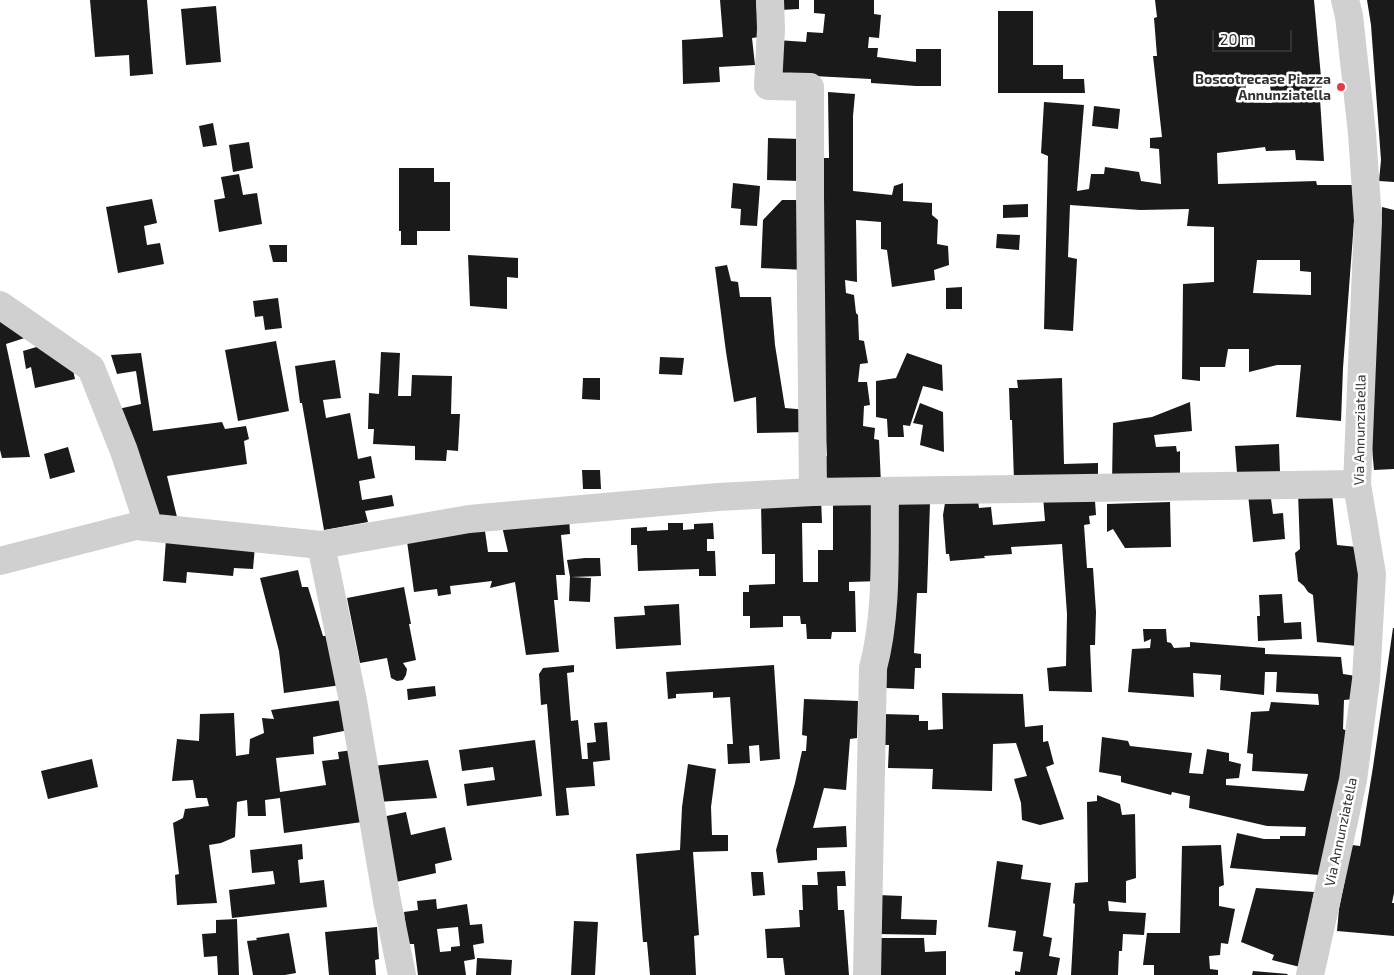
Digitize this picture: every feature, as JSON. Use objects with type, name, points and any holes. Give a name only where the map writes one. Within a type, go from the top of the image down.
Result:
[{"type":"street","points":[[770,0],[771,29],[768,86],[810,87],[813,492]]},
{"type":"street","name":"Via Annunziatella","points":[[1310,975],[1353,780],[1366,680],[1372,574],[1357,484],[1368,221],[1362,133],[1349,16],[1345,0]]},
{"type":"street","points":[[0,305],[91,368],[124,451],[149,528]]},
{"type":"street","points":[[0,561],[136,526],[322,545],[469,519],[718,497],[813,492],[1357,484]]},
{"type":"street","points":[[867,975],[873,668],[878,646],[884,588],[885,492]]},
{"type":"street","points":[[322,545],[359,729],[387,901],[402,975]]},
{"type":"building","points":[[90,0],[147,0],[153,74],[130,76],[129,55],[95,57]]},
{"type":"building","points":[[720,0],[756,0],[757,13],[767,36],[752,38],[755,65],[719,67],[720,82],[683,84],[682,40],[723,37]]},
{"type":"building","points":[[779,0],[799,0],[799,9],[780,10]]},
{"type":"building","points":[[814,0],[874,0],[874,14],[881,15],[879,38],[869,37],[868,48],[878,48],[877,57],[916,62],[916,49],[941,49],[941,86],[871,83],[871,79],[775,74],[777,40],[806,42],[807,32],[823,33],[825,14],[814,13]]},
{"type":"building","points":[[1155,0],[1314,0],[1323,99],[1320,99],[1324,161],[1296,160],[1295,150],[1266,151],[1265,147],[1217,153],[1218,184],[1316,181],[1317,185],[1353,185],[1355,208],[1341,421],[1296,417],[1301,365],[1277,365],[1249,372],[1249,349],[1228,349],[1225,367],[1200,367],[1200,381],[1182,379],[1183,284],[1214,282],[1214,227],[1187,226],[1189,209],[1140,210],[1070,205],[1068,257],[1077,259],[1073,331],[1044,329],[1048,156],[1041,153],[1044,102],[1084,105],[1077,191],[1089,189],[1091,174],[1104,174],[1105,167],[1139,172],[1141,181],[1161,184],[1159,149],[1150,148],[1150,138],[1162,137],[1153,56],[1157,56],[1154,18],[1157,17]],"holes":[[[1269,76],[1272,103],[1245,102],[1246,78]],[[1257,260],[1300,260],[1300,271],[1311,272],[1311,295],[1253,293]]]},
{"type":"building","points":[[1367,0],[1394,0],[1394,182],[1379,181],[1381,160],[1371,25]]},
{"type":"building","points":[[216,6],[221,62],[186,65],[181,9]]},
{"type":"building","points":[[998,11],[1033,11],[1033,65],[1063,65],[1063,79],[1084,79],[1085,93],[998,93]]},
{"type":"building","points":[[828,92],[855,94],[853,116],[853,191],[892,195],[894,186],[903,183],[903,201],[932,203],[932,215],[938,220],[937,244],[948,246],[949,265],[934,270],[935,280],[892,287],[887,250],[881,249],[881,222],[856,220],[857,282],[845,280],[846,293],[854,295],[856,313],[858,315],[859,340],[864,341],[868,363],[860,364],[858,382],[867,382],[870,405],[864,406],[863,426],[875,428],[874,439],[879,440],[881,484],[825,485],[823,458],[827,456],[820,359],[821,158],[829,158]]},
{"type":"building","points":[[1094,106],[1120,109],[1118,129],[1092,126]]},
{"type":"building","points":[[213,123],[217,145],[203,147],[199,126]]},
{"type":"building","points":[[768,138],[801,139],[800,181],[767,180]]},
{"type":"building","points":[[249,142],[253,168],[233,172],[229,145]]},
{"type":"building","points":[[399,168],[434,168],[434,182],[450,182],[450,231],[417,231],[417,245],[401,245],[401,231],[399,231]]},
{"type":"building","points":[[239,174],[243,195],[257,193],[262,224],[219,232],[214,200],[225,198],[221,177]]},
{"type":"building","points":[[733,183],[760,186],[757,226],[740,225],[741,209],[731,208]]},
{"type":"building","points":[[152,199],[157,223],[144,226],[147,245],[160,243],[164,264],[118,273],[106,207]]},
{"type":"building","points":[[782,200],[806,200],[807,270],[761,268],[763,220]]},
{"type":"building","points":[[1028,204],[1028,217],[1003,218],[1003,205]]},
{"type":"building","points":[[1382,207],[1394,210],[1394,469],[1374,470],[1371,437]]},
{"type":"building","points":[[997,234],[1020,235],[1019,250],[996,248]]},
{"type":"building","points":[[269,245],[287,245],[287,262],[273,262]]},
{"type":"building","points":[[468,255],[518,258],[518,278],[507,277],[507,309],[470,306]]},
{"type":"building","points":[[727,265],[731,281],[738,282],[740,297],[771,297],[775,345],[785,408],[808,410],[808,432],[757,433],[756,397],[734,402],[715,267]]},
{"type":"building","points":[[962,287],[962,309],[946,309],[946,288]]},
{"type":"building","points":[[278,298],[282,328],[265,330],[263,316],[255,317],[253,301]]},
{"type":"building","points":[[0,311],[37,334],[6,344],[30,457],[2,458],[0,450]]},
{"type":"building","points":[[276,341],[289,411],[238,421],[225,350]]},
{"type":"building","points":[[50,343],[71,361],[75,379],[35,388],[31,367],[26,369],[23,351]]},
{"type":"building","points":[[381,352],[400,353],[398,396],[411,396],[412,375],[452,376],[451,414],[460,414],[458,451],[447,450],[446,461],[415,460],[415,446],[373,444],[374,429],[368,429],[369,393],[379,394]]},
{"type":"building","points":[[141,353],[153,431],[222,422],[225,429],[246,426],[249,439],[244,441],[247,464],[167,476],[177,517],[152,514],[118,409],[141,404],[136,371],[117,374],[111,355]]},
{"type":"building","points":[[907,353],[942,365],[943,391],[923,386],[910,426],[903,425],[904,437],[888,437],[887,419],[876,417],[876,381],[896,378]]},
{"type":"building","points":[[660,357],[684,358],[682,375],[659,374]]},
{"type":"building","points":[[335,360],[341,398],[323,400],[326,418],[350,413],[358,459],[371,456],[375,478],[359,481],[362,500],[392,495],[394,506],[365,511],[368,522],[324,530],[302,403],[300,403],[295,366]]},
{"type":"building","points":[[583,378],[600,378],[600,400],[582,399]]},
{"type":"building","points":[[1062,378],[1064,464],[1098,463],[1098,479],[1014,481],[1009,388],[1018,388],[1017,380]]},
{"type":"building","points":[[1190,402],[1192,431],[1154,435],[1156,447],[1176,446],[1177,452],[1180,451],[1180,481],[1112,483],[1113,423],[1152,417]]},
{"type":"building","points":[[920,403],[943,412],[944,452],[920,445],[923,425],[913,423]]},
{"type":"building","points":[[1279,444],[1280,472],[1237,473],[1235,446]]},
{"type":"building","points":[[68,447],[75,472],[50,479],[44,454]]},
{"type":"building","points":[[582,470],[600,470],[601,489],[583,489]]},
{"type":"building","points":[[1270,491],[1273,514],[1283,513],[1285,539],[1253,542],[1248,494]]},
{"type":"building","points":[[1298,492],[1332,493],[1337,545],[1357,547],[1359,586],[1357,646],[1317,642],[1313,595],[1298,581],[1295,553],[1300,549]]},
{"type":"building","points":[[1043,496],[1095,501],[1096,515],[1089,516],[1090,524],[1084,525],[1087,568],[1093,568],[1096,612],[1095,645],[1090,645],[1092,692],[1049,691],[1047,668],[1066,666],[1067,614],[1062,544],[1011,547],[1012,554],[984,556],[985,558],[950,561],[949,554],[946,554],[943,515],[945,503],[978,501],[979,508],[991,507],[993,525],[1045,521]]},
{"type":"building","points":[[821,498],[822,523],[802,523],[803,582],[818,582],[818,550],[833,550],[833,501],[880,500],[881,581],[849,582],[849,591],[855,591],[856,632],[832,632],[831,639],[807,639],[806,624],[801,624],[800,616],[783,616],[783,627],[750,628],[750,616],[743,616],[743,592],[749,592],[749,585],[775,584],[775,554],[762,554],[761,502]]},
{"type":"building","points":[[892,501],[930,503],[927,593],[917,593],[914,653],[921,654],[921,668],[915,668],[914,689],[886,688]]},
{"type":"building","points":[[1170,502],[1171,547],[1125,548],[1113,529],[1107,532],[1107,504]]},
{"type":"building","points":[[569,516],[570,534],[561,535],[565,575],[556,575],[558,600],[554,600],[559,652],[526,655],[515,582],[490,588],[492,581],[450,586],[451,594],[438,596],[437,589],[414,592],[406,534],[484,524],[488,552],[508,552],[501,522]]},
{"type":"building","points":[[668,523],[683,523],[683,530],[694,529],[694,524],[713,523],[714,539],[707,539],[707,551],[715,551],[716,576],[699,576],[699,569],[638,571],[637,545],[631,545],[631,528],[647,527],[647,531],[668,530]]},
{"type":"building","points":[[166,539],[255,546],[253,569],[234,568],[233,576],[187,572],[186,583],[163,581]]},
{"type":"building","points":[[600,558],[601,576],[571,577],[591,578],[590,602],[569,601],[570,577],[567,560]]},
{"type":"building","points":[[298,570],[302,587],[308,587],[323,636],[337,635],[348,684],[284,693],[279,651],[260,578]]},
{"type":"building","points":[[404,587],[416,660],[403,663],[407,669],[406,675],[403,680],[397,681],[391,678],[387,658],[360,663],[347,598]]},
{"type":"building","points":[[1282,594],[1284,623],[1301,622],[1302,639],[1258,641],[1257,616],[1260,616],[1259,595]]},
{"type":"building","points":[[679,604],[681,645],[616,649],[614,617],[645,615],[644,606]]},
{"type":"building","points":[[1393,628],[1394,893],[1392,903],[1394,903],[1394,936],[1337,931],[1339,909],[1352,845],[1360,846]]},
{"type":"building","points":[[1143,629],[1166,629],[1167,642],[1171,643],[1174,648],[1190,647],[1190,642],[1265,648],[1265,654],[1341,657],[1343,674],[1356,676],[1354,699],[1344,700],[1343,729],[1351,733],[1320,875],[1230,868],[1237,833],[1264,839],[1280,839],[1280,836],[1305,836],[1306,827],[1267,826],[1189,808],[1190,796],[1172,792],[1171,795],[1121,782],[1121,776],[1099,772],[1102,737],[1128,741],[1130,746],[1192,753],[1189,773],[1203,774],[1207,749],[1229,753],[1229,761],[1241,764],[1239,778],[1226,779],[1226,785],[1304,791],[1308,774],[1252,771],[1253,754],[1247,753],[1251,712],[1269,711],[1271,702],[1319,705],[1318,694],[1276,692],[1277,672],[1265,672],[1264,695],[1220,690],[1221,675],[1193,673],[1194,697],[1128,692],[1132,649],[1150,648],[1151,639],[1144,642]]},
{"type":"building","points":[[574,665],[574,672],[567,673],[571,721],[578,720],[582,759],[588,759],[587,743],[596,742],[594,723],[607,722],[610,760],[593,762],[595,786],[566,788],[569,815],[556,816],[547,704],[541,705],[539,674],[543,668]]},
{"type":"building","points":[[774,665],[780,759],[760,761],[759,745],[749,746],[750,763],[728,764],[727,744],[733,744],[730,697],[713,698],[713,692],[676,694],[676,698],[668,699],[666,672]]},
{"type":"building","points":[[435,686],[436,696],[408,700],[407,689]]},
{"type":"building","points":[[942,693],[1023,694],[1025,727],[1043,725],[1043,742],[1048,741],[1054,764],[1046,767],[1064,819],[1040,825],[1022,820],[1021,803],[1014,779],[1027,776],[1016,743],[993,744],[992,791],[932,789],[933,769],[888,768],[889,745],[882,745],[882,714],[919,715],[919,721],[928,721],[928,730],[943,729]]},
{"type":"building","points":[[349,699],[354,729],[313,737],[314,754],[276,758],[280,792],[326,785],[322,761],[339,759],[338,752],[360,749],[369,821],[284,833],[280,798],[265,800],[266,816],[248,816],[247,800],[237,802],[235,837],[221,843],[209,845],[217,903],[177,905],[175,875],[179,874],[173,823],[183,818],[185,809],[209,806],[207,798],[196,798],[193,780],[172,781],[177,739],[199,741],[200,714],[234,713],[236,756],[249,754],[250,739],[264,733],[262,718],[274,719],[271,710]]},
{"type":"building","points":[[804,699],[858,701],[857,738],[850,739],[846,790],[824,788],[813,828],[846,826],[847,847],[817,848],[817,860],[778,863],[776,850],[802,751],[806,751],[807,736],[802,735]]},
{"type":"building","points":[[535,740],[542,796],[467,806],[464,784],[495,780],[493,767],[462,771],[459,750]]},
{"type":"building","points":[[92,759],[98,787],[48,799],[41,771]]},
{"type":"building","points":[[428,760],[437,798],[378,802],[373,766]]},
{"type":"building","points":[[688,764],[716,769],[711,807],[712,835],[728,835],[728,851],[693,852],[699,935],[694,936],[696,975],[650,975],[647,942],[643,942],[636,854],[680,850],[682,807]]},
{"type":"building","points":[[1097,795],[1120,804],[1122,815],[1135,814],[1136,878],[1126,881],[1126,903],[1108,901],[1109,911],[1146,913],[1144,935],[1123,934],[1122,951],[1119,951],[1118,975],[1071,975],[1075,883],[1088,882],[1087,802],[1097,801]]},
{"type":"building","points":[[406,812],[411,835],[445,827],[452,860],[435,864],[436,873],[396,882],[382,817]]},
{"type":"building","points":[[302,844],[303,859],[298,860],[300,883],[324,880],[327,907],[232,918],[229,890],[275,884],[273,871],[252,873],[250,850]]},
{"type":"building","points":[[1221,845],[1224,885],[1219,887],[1219,906],[1235,909],[1228,944],[1221,943],[1220,955],[1209,956],[1210,969],[1218,970],[1218,975],[1154,975],[1154,965],[1143,965],[1147,933],[1180,933],[1182,846]]},
{"type":"building","points":[[997,861],[1023,865],[1021,879],[1051,883],[1043,936],[1052,938],[1049,956],[1060,958],[1057,975],[1015,975],[1015,971],[1020,972],[1023,952],[1013,951],[1016,931],[988,927]]},
{"type":"building","points":[[845,871],[846,886],[837,886],[838,910],[844,910],[849,975],[785,975],[783,958],[767,958],[765,929],[800,927],[799,910],[803,910],[802,885],[818,885],[817,872]]},
{"type":"building","points":[[751,872],[763,872],[765,895],[753,896]]},
{"type":"building","points":[[1256,888],[1314,892],[1300,967],[1272,960],[1274,955],[1241,942]]},
{"type":"building","points":[[878,895],[902,896],[901,919],[937,920],[936,935],[877,934]]},
{"type":"building","points":[[436,899],[437,909],[467,904],[470,925],[482,924],[484,943],[473,945],[475,959],[464,961],[466,975],[418,975],[414,944],[408,944],[404,912],[418,910],[417,901]],"holes":[[[458,927],[460,946],[451,947],[451,951],[440,952],[437,929]]]},
{"type":"building","points":[[237,919],[239,975],[218,975],[217,956],[204,957],[202,934],[216,933],[216,920]]},
{"type":"building","points":[[574,921],[598,922],[595,975],[571,975]]},
{"type":"building","points":[[377,927],[379,959],[375,960],[376,975],[329,975],[325,932]]},
{"type":"building","points":[[289,933],[296,973],[253,975],[247,941]]},
{"type":"building","points":[[876,938],[924,938],[925,952],[946,951],[946,975],[875,975]]},
{"type":"building","points":[[477,958],[512,960],[511,975],[476,975]]},
{"type":"building","points":[[1253,971],[1288,974],[1252,975]]},
{"type":"place","name":"Boscotrecase Piazza Annunziatella","points":[[1341,87]]}]
